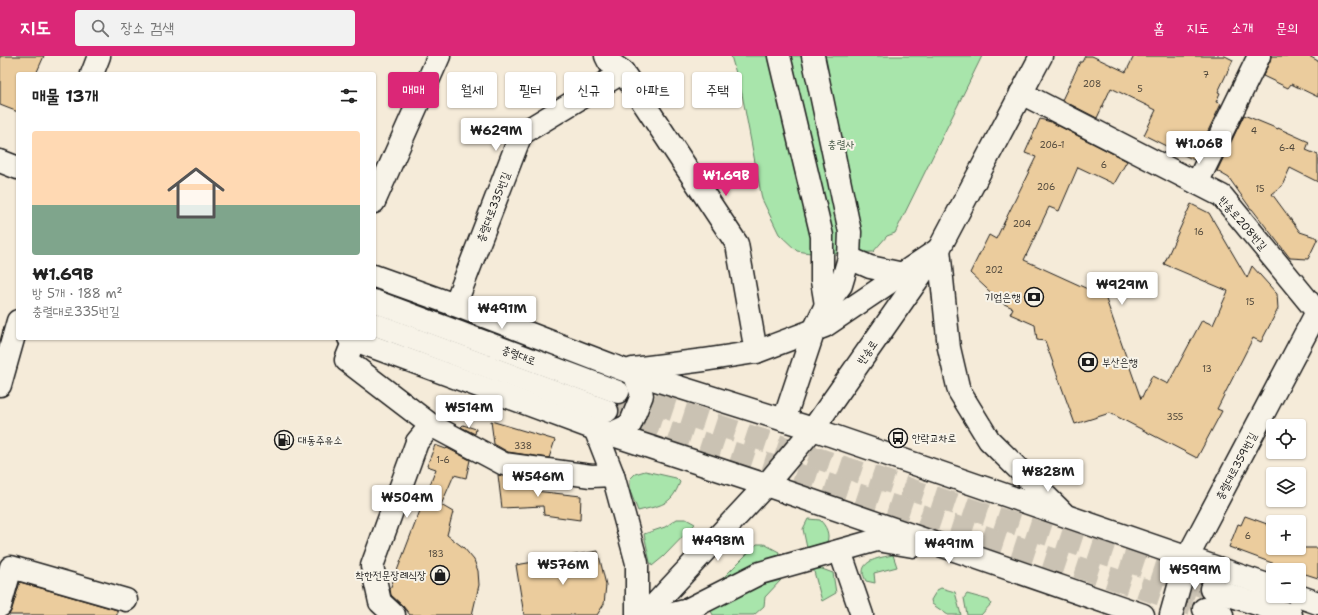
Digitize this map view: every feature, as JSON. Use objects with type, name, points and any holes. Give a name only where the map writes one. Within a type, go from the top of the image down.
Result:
[{"type":"main road","points":[[93,72],[98,56]]},
{"type":"main road","points":[[376,198],[439,56]]},
{"type":"main road","points":[[606,56],[609,62],[623,72]]},
{"type":"main road","points":[[779,56],[822,236],[822,281],[826,305]]},
{"type":"main road","points":[[784,420],[814,330],[826,305],[841,284],[849,258],[850,232],[813,56]]},
{"type":"main road","name":"반송로","points":[[645,615],[766,485],[813,430],[939,249],[1041,56]]},
{"type":"main road","points":[[1197,183],[1259,56]]},
{"type":"main road","name":"충렬대로335번길","points":[[454,304],[521,134],[622,73]]},
{"type":"main road","name":"반송로208번길","points":[[1021,93],[1222,196],[1318,312]]},
{"type":"main road","points":[[647,108],[736,244],[756,352]]},
{"type":"main road","points":[[0,161],[16,167]]},
{"type":"main road","points":[[629,371],[756,352],[825,326],[939,249],[949,348],[959,391],[989,440],[1068,518]]},
{"type":"main road","points":[[849,258],[870,267],[903,274]]},
{"type":"main road","points":[[376,277],[454,304],[629,371],[784,420],[1266,585]]},
{"type":"main road","name":"충렬대로","points":[[376,301],[618,392]]},
{"type":"main road","name":"충렬대로359번길","points":[[1171,615],[1187,558],[1318,312]]},
{"type":"main road","name":"충렬대로","points":[[376,325],[608,411]]},
{"type":"main road","points":[[0,385],[16,328]]},
{"type":"main road","points":[[352,340],[346,360],[431,425],[504,464],[591,476],[613,475]]},
{"type":"main road","points":[[355,340],[603,432],[766,485],[1143,615]]},
{"type":"main road","points":[[603,432],[630,425],[642,395],[629,371]]},
{"type":"main road","points":[[394,615],[380,602],[372,566],[417,442],[431,425]]},
{"type":"main road","points":[[603,432],[637,563],[637,615]]},
{"type":"main road","points":[[669,615],[685,611],[760,573],[877,540],[969,554]]},
{"type":"main road","points":[[840,551],[862,615]]},
{"type":"main road","points":[[0,606],[11,567],[126,600]]},
{"type":"main road","points":[[1211,589],[1291,615]]},
{"type":"main road","points":[[1306,599],[1318,603]]},
{"type":"green space","name":"충렬사","points":[[731,56],[982,56],[895,233],[887,236],[873,252],[817,254],[797,251],[779,234],[762,199],[742,94],[742,72],[736,72]]},
{"type":"green space","points":[[645,471],[676,478],[680,482],[677,490],[669,500],[659,506],[638,511],[630,491],[630,479],[635,474]]},
{"type":"green space","points":[[677,519],[686,519],[695,524],[663,557],[652,566],[644,534],[665,527]]},
{"type":"green space","points":[[808,519],[820,520],[822,522],[828,533],[827,542],[807,548],[803,529]]},
{"type":"green space","points":[[757,544],[764,544],[779,552],[778,557],[722,582],[722,579]]},
{"type":"green space","points":[[893,555],[897,567],[874,573],[875,583],[866,581],[863,572],[866,564],[875,559]]},
{"type":"green space","points":[[813,568],[822,569],[833,573],[836,593],[822,601]]},
{"type":"green space","points":[[781,580],[765,597],[764,606],[754,615],[713,615],[711,611],[715,607],[757,586]]},
{"type":"green space","points":[[941,588],[955,592],[961,615],[948,615],[932,604],[931,600],[937,590]]},
{"type":"green space","points":[[967,594],[989,600],[991,604],[981,615],[967,615],[964,598]]},
{"type":"building","points":[[0,56],[44,56],[37,72],[16,72],[16,111],[0,105]]},
{"type":"building","points":[[1085,56],[1092,56],[1126,72],[1134,56],[1225,56],[1233,60],[1218,92],[1220,93],[1216,102],[1221,104],[1194,160],[1144,135],[1156,110],[1111,88],[1097,118],[1062,100],[1080,62],[1082,62]]},
{"type":"building","points":[[1271,56],[1309,56],[1318,61],[1318,97],[1291,84],[1288,88],[1263,76]]},
{"type":"building","points":[[1244,115],[1309,142],[1306,150],[1318,155],[1318,182],[1290,168],[1282,186],[1272,194],[1300,232],[1318,238],[1308,259],[1290,258],[1251,209],[1229,178],[1217,171]]},
{"type":"building","points":[[1040,119],[1051,122],[1127,161],[1114,184],[1078,167],[1059,211],[1049,207],[1024,260],[1092,291],[1102,288],[1141,399],[1152,376],[1168,384],[1202,320],[1213,325],[1228,291],[1164,264],[1191,204],[1209,213],[1247,278],[1252,266],[1277,294],[1278,309],[1261,342],[1253,338],[1217,409],[1222,411],[1197,458],[1110,413],[1075,424],[1045,341],[1037,340],[1035,325],[1010,314],[1013,308],[1002,303],[970,273],[989,235],[996,239],[1036,157],[1025,153]]},
{"type":"building","points":[[491,421],[555,440],[549,458],[508,452],[494,444]]},
{"type":"building","points":[[463,425],[476,429],[475,434],[461,427]]},
{"type":"building","points":[[435,445],[446,449],[447,448],[470,460],[466,478],[454,475],[441,505],[453,512],[447,535],[464,548],[474,560],[478,571],[479,585],[472,615],[410,615],[391,595],[390,589],[436,469],[427,466]]},
{"type":"building","points":[[498,475],[535,481],[535,491],[581,496],[580,520],[544,515],[543,506],[502,508]]},
{"type":"building","points":[[1245,516],[1266,524],[1266,555],[1306,555],[1306,548],[1318,548],[1318,578],[1306,574],[1306,563],[1272,563],[1229,547],[1238,524],[1241,525]]},
{"type":"building","points":[[598,551],[606,585],[604,604],[597,615],[524,615],[516,565]]},
{"type":"building","points":[[20,582],[117,610],[117,615],[9,615]]},
{"type":"tunnel","points":[[621,393],[1211,589]]},
{"type":"tunnel","points":[[607,411],[1204,609]]},
{"type":"place","name":"기업은행","points":[[1034,297]]},
{"type":"place","name":"부산은행","points":[[1088,362]]},
{"type":"place","name":"안락교차로","points":[[898,438]]},
{"type":"place","name":"대동주유소","points":[[284,440]]},
{"type":"place","name":"착한전문장례식장","points":[[440,575]]}]
